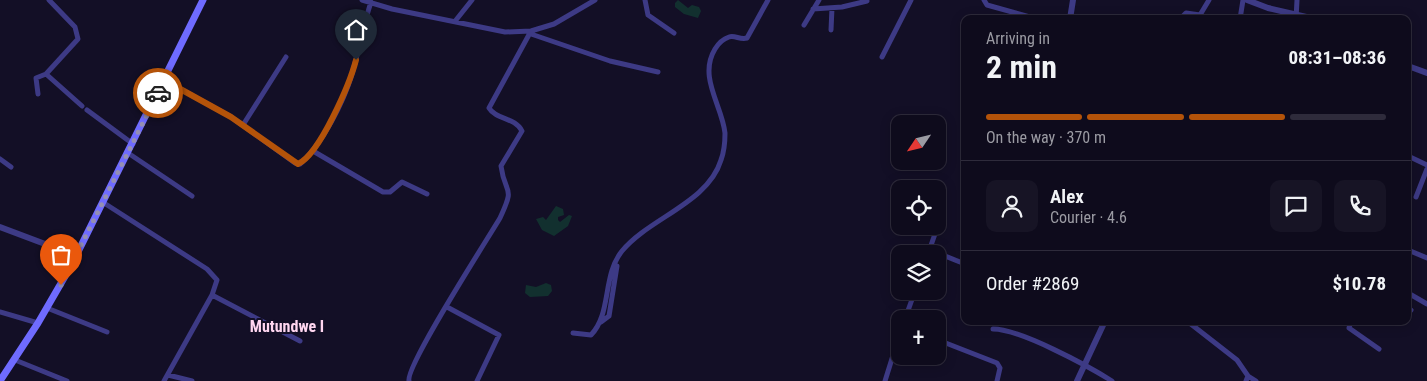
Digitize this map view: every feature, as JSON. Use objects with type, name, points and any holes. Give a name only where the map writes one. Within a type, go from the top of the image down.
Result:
[{"type":"main road","points":[[2,376],[15,360],[38,323],[76,256],[104,203],[203,0]]},
{"type":"street","points":[[38,94],[36,78],[46,74],[78,39],[75,27],[49,0]]},
{"type":"street","points":[[362,0],[392,9],[456,20],[505,32],[531,32],[554,24],[595,0]]},
{"type":"street","points":[[456,20],[472,0]]},
{"type":"street","points":[[645,0],[648,15],[674,33]]},
{"type":"street","points":[[573,333],[591,335],[600,323],[607,285],[619,255],[643,231],[704,187],[714,173],[721,161],[725,135],[721,113],[708,77],[710,62],[713,53],[724,39],[729,36],[747,38],[768,0]]},
{"type":"street","points":[[804,25],[819,0]]},
{"type":"street","points":[[882,57],[911,0]]},
{"type":"street","points":[[984,0],[987,5],[1023,15]]},
{"type":"street","points":[[1071,15],[1073,0]]},
{"type":"street","points":[[1184,15],[1186,13],[1200,15],[1209,0]]},
{"type":"street","points":[[1241,15],[1243,0]]},
{"type":"street","points":[[1247,0],[1292,15]]},
{"type":"street","points":[[1295,15],[1297,0]]},
{"type":"street","points":[[813,9],[832,8],[867,1]]},
{"type":"street","points":[[164,80],[243,125],[298,164],[312,151],[325,132],[349,82],[362,28],[371,2]]},
{"type":"street","points":[[832,8],[832,30]]},
{"type":"street","points":[[531,32],[610,61],[658,72]]},
{"type":"street","points":[[409,381],[409,371],[508,200],[510,191],[501,166],[522,131],[516,123],[494,113],[489,108],[531,32]]},
{"type":"street","points":[[243,125],[286,57]]},
{"type":"street","points":[[1411,67],[1427,73]]},
{"type":"street","points":[[46,74],[79,101],[82,106]]},
{"type":"street","points":[[87,110],[133,144]]},
{"type":"street","points":[[312,151],[383,192],[390,192],[402,182],[427,194]]},
{"type":"street","points":[[128,153],[192,196]]},
{"type":"street","points":[[1411,157],[1427,165]]},
{"type":"street","points":[[0,159],[12,167]]},
{"type":"street","points":[[1416,197],[1427,169]]},
{"type":"street","points":[[104,203],[210,271],[217,280],[212,295],[164,381]]},
{"type":"street","points":[[0,227],[76,256]]},
{"type":"street","points":[[1411,251],[1427,258]]},
{"type":"street","points":[[946,258],[961,263]]},
{"type":"street","points":[[212,295],[300,341]]},
{"type":"street","points":[[1411,295],[1427,304]]},
{"type":"street","points":[[447,307],[499,336],[477,381]]},
{"type":"street","points":[[47,308],[107,332]]},
{"type":"street","points":[[0,312],[38,323]]},
{"type":"street","points":[[1077,381],[1103,325]]},
{"type":"street","points":[[1193,325],[1237,360],[1247,378],[1256,381]]},
{"type":"street","points":[[1350,325],[1349,328],[1379,349]]},
{"type":"street","points":[[993,329],[1032,341],[1085,364],[1112,381]]},
{"type":"street","points":[[946,343],[997,363],[1000,368],[997,381]]},
{"type":"street","points":[[15,360],[67,381]]},
{"type":"street","points":[[888,380],[892,365]]},
{"type":"street","points":[[168,374],[192,381]]},
{"type":"green space","points":[[678,0],[688,8],[692,5],[699,7],[701,11],[698,18],[684,14],[675,7],[675,3]]},
{"type":"green space","points":[[556,206],[563,209],[564,215],[558,217],[560,222],[569,215],[572,216],[568,226],[554,236],[542,230],[536,219],[543,217],[546,220]]},
{"type":"green space","points":[[546,283],[551,285],[552,291],[548,296],[530,297],[525,293],[526,285],[536,287]]},
{"type":"way so far","points":[[61,285],[158,93]]},
{"type":"district","name":"Mutundwe I","points":[[287,326]]},
{"type":"route","points":[[158,93],[164,80],[177,86],[231,117],[295,163],[300,164],[325,132],[349,82],[356,60]]}]
